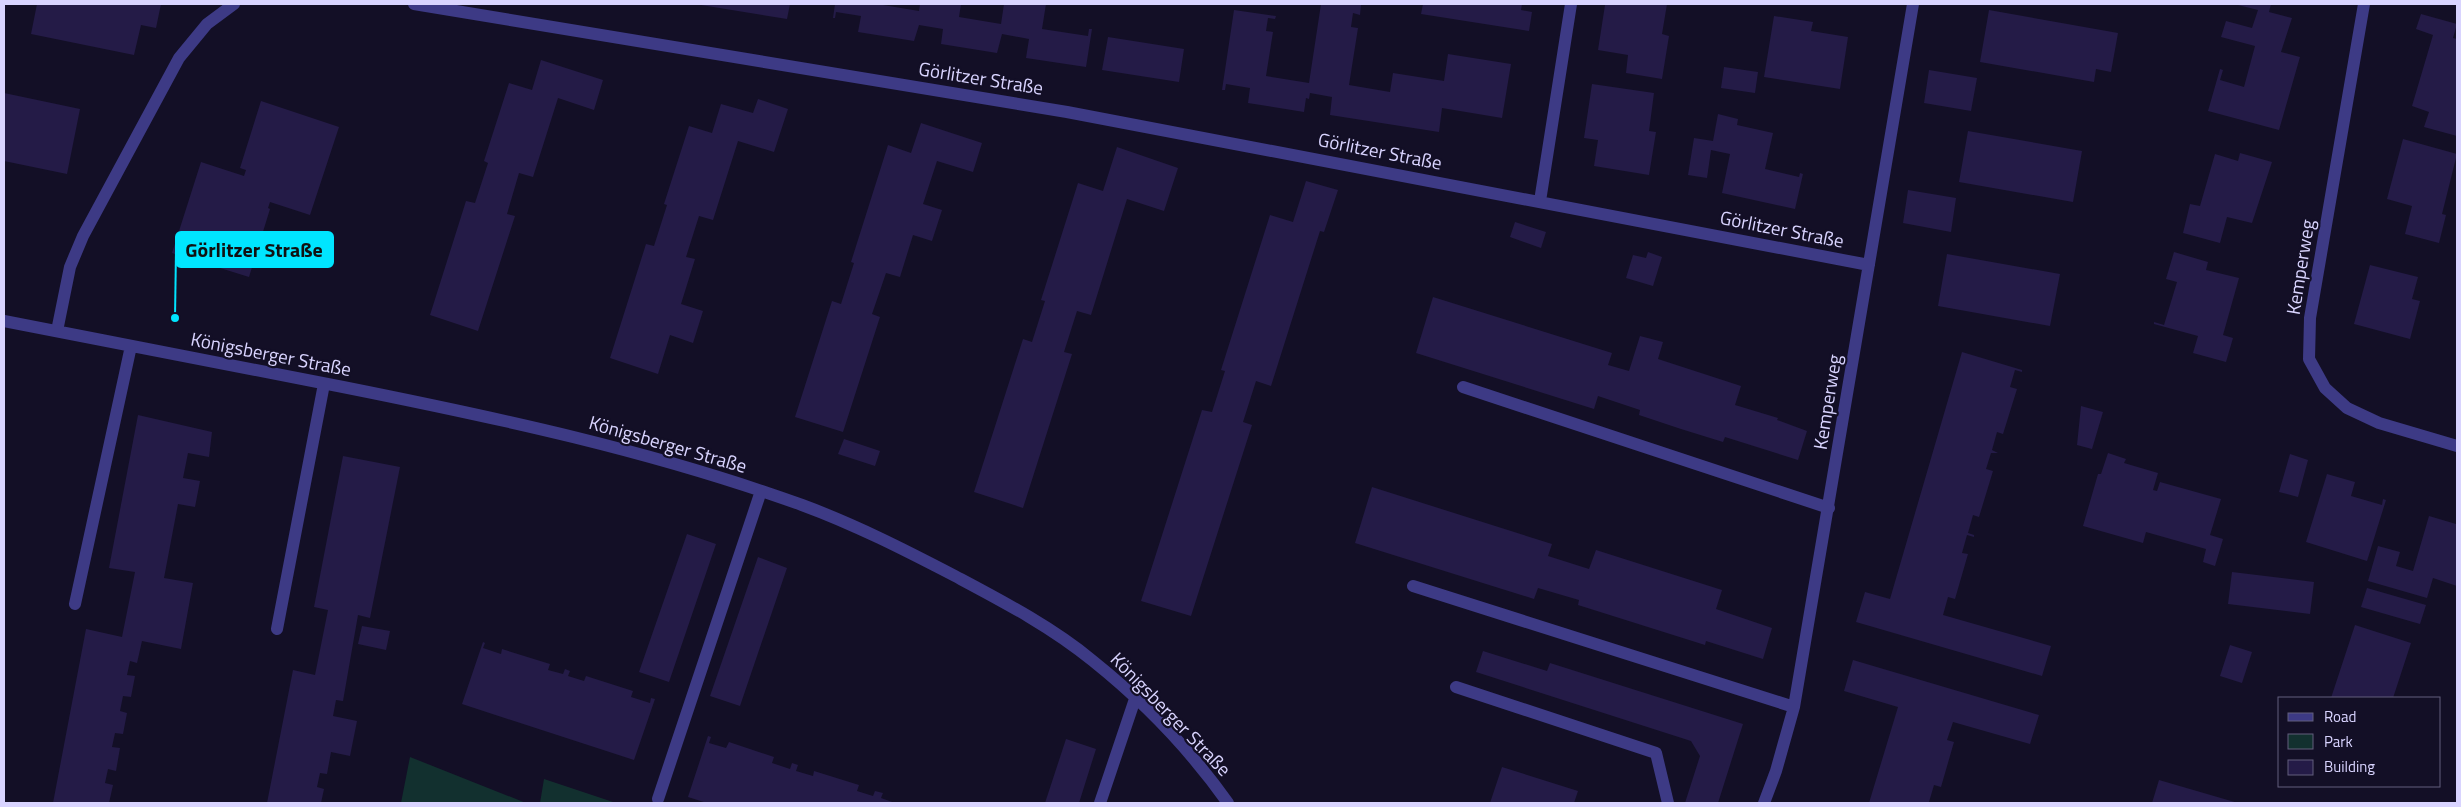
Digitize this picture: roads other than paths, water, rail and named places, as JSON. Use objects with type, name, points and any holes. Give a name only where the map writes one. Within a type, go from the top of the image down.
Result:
[{"type":"street","points":[[57,331],[70,267],[82,236],[179,58],[207,24],[234,4]]},
{"type":"street","name":"Görlitzer Straße","points":[[414,4],[1067,112],[1869,265]]},
{"type":"street","points":[[1540,201],[1570,4]]},
{"type":"street","name":"Kemperweg","points":[[1764,803],[1776,771],[1794,707],[1913,4]]},
{"type":"street","name":"Kemperweg","points":[[2364,4],[2310,318],[2309,359],[2325,388],[2347,408],[2379,423],[2457,446]]},
{"type":"street","name":"Königsberger Straße","points":[[4,321],[555,432],[685,466],[804,506],[860,529],[983,590],[1033,620],[1093,660],[1135,698],[1199,766],[1228,803]]},
{"type":"street","points":[[75,604],[131,346]]},
{"type":"street","points":[[277,630],[324,384]]},
{"type":"street","points":[[1463,387],[1829,508]]},
{"type":"street","points":[[658,799],[761,491]]},
{"type":"street","points":[[1413,586],[1794,707]]},
{"type":"street","points":[[1456,687],[1656,753],[1668,803]]},
{"type":"street","points":[[1100,803],[1135,698]]},
{"type":"place","name":"Görlitzer Straße","points":[[175,318]]}]
